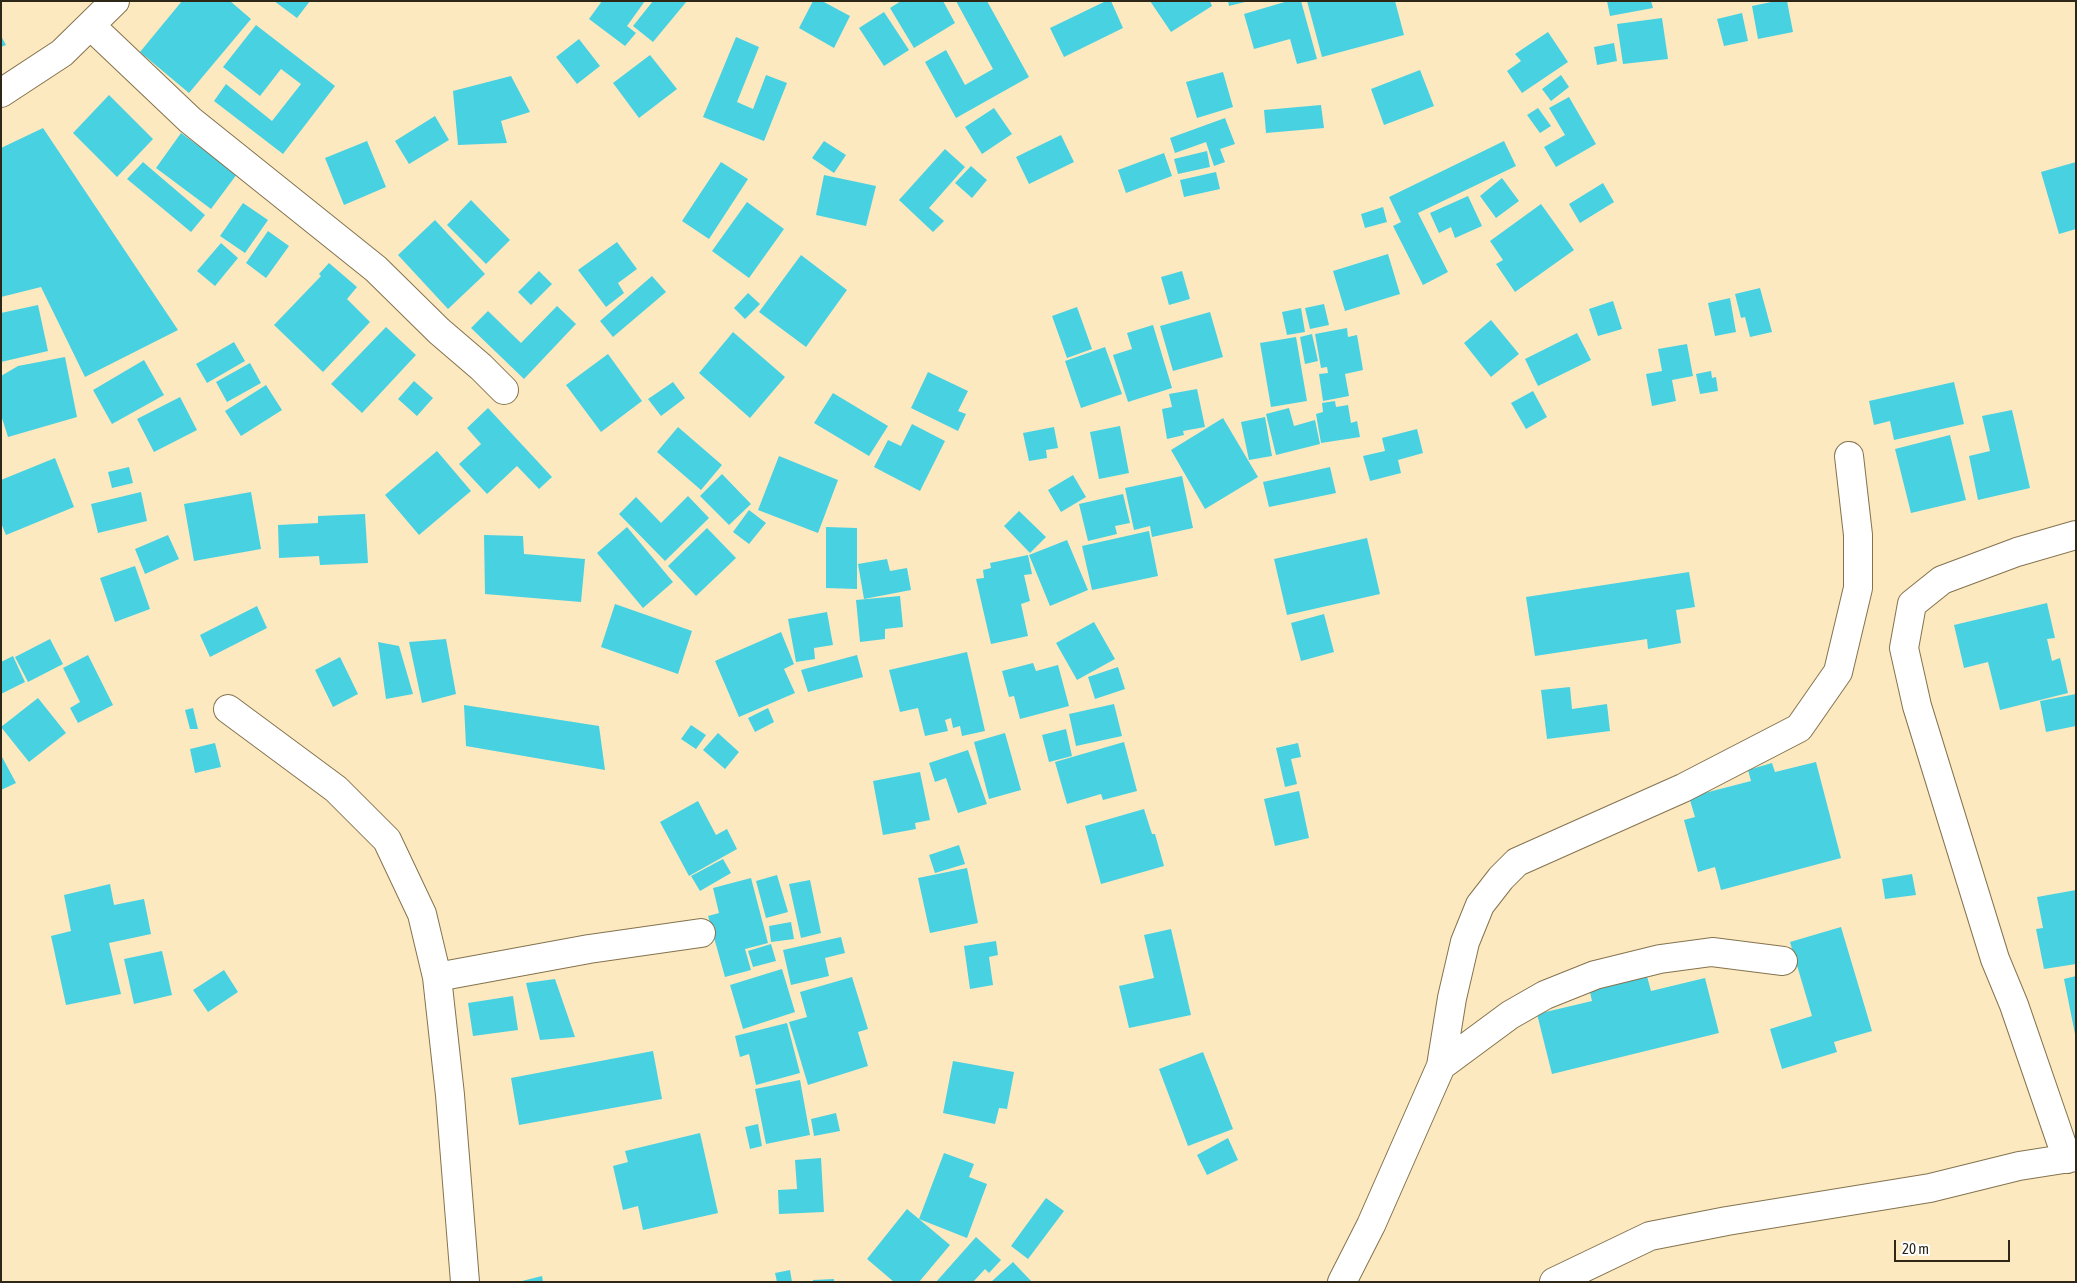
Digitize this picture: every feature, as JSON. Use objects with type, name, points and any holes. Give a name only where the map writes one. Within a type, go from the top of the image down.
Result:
[{"type":"street","points":[[1,93],[62,53],[115,1]]},
{"type":"street","points":[[91,26],[196,126],[376,269],[438,331],[481,367],[504,390]]},
{"type":"street","points":[[1342,1282],[1371,1225],[1441,1066],[1452,998],[1465,942],[1480,905],[1501,878],[1517,862],[1683,788],[1799,728],[1838,672],[1858,588],[1858,535],[1849,456]]},
{"type":"street","points":[[1554,1282],[1650,1236],[1727,1221],[1930,1188],[2019,1166],[2072,1158],[1995,959],[1918,706],[1904,648],[1912,604],[1942,580],[2017,552],[2076,535]]},
{"type":"street","points":[[228,709],[336,788],[387,840],[422,914],[437,977],[450,1095],[465,1282]]},
{"type":"street","points":[[437,977],[580,950],[701,933]]},
{"type":"street","points":[[1441,1066],[1510,1015],[1545,995],[1595,975],[1660,959],[1712,952],[1783,961]]},
{"type":"building","points":[[182,1],[230,1],[251,19],[189,93],[140,52]]},
{"type":"building","points":[[274,1],[310,1],[297,18]]},
{"type":"building","points":[[602,1],[645,1],[627,26],[636,33],[625,46],[589,19]]},
{"type":"building","points":[[653,1],[687,1],[653,42],[633,26]]},
{"type":"building","points":[[813,1],[822,1],[850,16],[834,48],[799,28]]},
{"type":"building","points":[[901,1],[943,1],[955,23],[914,48],[890,8]]},
{"type":"building","points":[[956,1],[987,1],[1029,77],[956,118],[925,62],[946,50],[965,85],[993,69]]},
{"type":"building","points":[[1106,1],[1111,1],[1123,28],[1064,57],[1050,28]]},
{"type":"building","points":[[1150,1],[1210,1],[1212,6],[1171,32]]},
{"type":"building","points":[[1228,1],[1245,1],[1245,2],[1229,6]]},
{"type":"building","points":[[1288,1],[1301,1],[1317,59],[1297,64],[1290,39],[1254,49],[1244,14]]},
{"type":"building","points":[[1307,1],[1395,1],[1404,35],[1322,57]]},
{"type":"building","points":[[1607,1],[1651,1],[1653,8],[1610,16]]},
{"type":"building","points":[[1776,1],[1787,1],[1793,32],[1758,39],[1752,6]]},
{"type":"building","points":[[884,12],[909,50],[884,66],[859,28]]},
{"type":"building","points":[[1742,13],[1748,41],[1724,46],[1717,19]]},
{"type":"building","points":[[1662,18],[1668,59],[1623,64],[1617,24]]},
{"type":"building","points":[[256,25],[335,86],[283,154],[214,101],[226,84],[272,121],[301,84],[281,69],[260,96],[223,67]]},
{"type":"building","points":[[1548,32],[1568,62],[1522,93],[1507,71],[1521,61],[1515,54]]},
{"type":"building","points":[[1,36],[6,45],[1,47]]},
{"type":"building","points":[[736,37],[759,47],[737,102],[753,109],[766,75],[787,83],[764,141],[703,117]]},
{"type":"building","points":[[579,39],[600,66],[577,84],[556,57]]},
{"type":"building","points":[[1614,43],[1617,61],[1597,65],[1594,47]]},
{"type":"building","points":[[650,55],[677,89],[639,118],[613,83]]},
{"type":"building","points":[[1420,70],[1434,106],[1384,125],[1371,89]]},
{"type":"building","points":[[1223,72],[1233,107],[1197,118],[1186,82]]},
{"type":"building","points":[[1561,75],[1569,87],[1551,101],[1542,89]]},
{"type":"building","points":[[511,76],[530,112],[501,121],[507,143],[458,145],[453,91]]},
{"type":"building","points":[[109,95],[153,139],[117,177],[73,133]]},
{"type":"building","points":[[1569,97],[1596,144],[1556,167],[1544,147],[1565,135],[1549,108]]},
{"type":"building","points":[[1321,105],[1324,128],[1266,133],[1264,110]]},
{"type":"building","points":[[994,108],[1012,134],[982,154],[965,127]]},
{"type":"building","points":[[1538,108],[1551,126],[1540,133],[1527,115]]},
{"type":"building","points":[[435,116],[449,140],[409,164],[395,141]]},
{"type":"building","points":[[1225,118],[1235,144],[1220,149],[1225,162],[1214,166],[1206,142],[1175,153],[1170,138]]},
{"type":"building","points":[[43,128],[178,330],[85,377],[41,287],[1,297],[1,148]]},
{"type":"building","points":[[181,133],[237,174],[211,209],[156,168]]},
{"type":"building","points":[[1061,135],[1074,162],[1029,184],[1016,157]]},
{"type":"building","points":[[367,141],[386,187],[344,205],[325,158]]},
{"type":"building","points":[[824,141],[846,155],[834,173],[812,158]]},
{"type":"building","points":[[1504,141],[1516,166],[1418,213],[1448,272],[1423,285],[1393,226],[1401,222],[1389,197]]},
{"type":"building","points":[[945,149],[965,167],[929,208],[944,221],[933,232],[899,200]]},
{"type":"building","points":[[1207,151],[1210,167],[1178,174],[1174,159]]},
{"type":"building","points":[[1164,153],[1172,176],[1126,193],[1118,170]]},
{"type":"building","points":[[143,162],[205,215],[191,232],[127,179]]},
{"type":"building","points":[[721,162],[748,179],[709,239],[682,221]]},
{"type":"building","points":[[2076,162],[2076,229],[2059,234],[2041,172]]},
{"type":"building","points":[[971,166],[987,180],[972,198],[955,183]]},
{"type":"building","points":[[1216,172],[1220,189],[1184,197],[1180,180]]},
{"type":"building","points":[[824,175],[876,186],[866,226],[816,215]]},
{"type":"building","points":[[1502,178],[1519,201],[1496,218],[1480,196]]},
{"type":"building","points":[[1603,183],[1614,202],[1580,223],[1569,204]]},
{"type":"building","points":[[1468,196],[1482,226],[1455,238],[1451,227],[1439,233],[1430,213]]},
{"type":"building","points":[[471,200],[510,240],[486,264],[447,225]]},
{"type":"building","points":[[747,202],[784,229],[749,278],[712,251]]},
{"type":"building","points":[[243,203],[268,220],[245,253],[220,236]]},
{"type":"building","points":[[1541,204],[1574,250],[1515,292],[1496,264],[1503,260],[1490,241]]},
{"type":"building","points":[[1383,207],[1387,222],[1365,228],[1361,214]]},
{"type":"building","points":[[435,220],[485,274],[448,309],[398,255]]},
{"type":"building","points":[[268,231],[289,246],[266,278],[246,263]]},
{"type":"building","points":[[617,242],[637,269],[618,283],[624,293],[606,307],[578,270]]},
{"type":"building","points":[[221,243],[238,258],[215,286],[197,271]]},
{"type":"building","points":[[1388,254],[1400,294],[1345,311],[1333,271]]},
{"type":"building","points":[[801,255],[847,290],[806,347],[759,312]]},
{"type":"building","points":[[329,263],[357,287],[347,299],[370,322],[323,372],[274,325],[321,276],[319,274]]},
{"type":"building","points":[[539,271],[552,284],[531,305],[518,292]]},
{"type":"building","points":[[1182,271],[1190,299],[1169,305],[1161,277]]},
{"type":"building","points":[[652,276],[666,292],[613,337],[600,321]]},
{"type":"building","points":[[1760,288],[1772,332],[1750,337],[1745,317],[1741,318],[1735,294]]},
{"type":"building","points":[[748,293],[760,304],[745,319],[734,308]]},
{"type":"building","points":[[1730,298],[1736,332],[1715,336],[1708,303]]},
{"type":"building","points":[[1613,301],[1622,329],[1598,336],[1589,309]]},
{"type":"building","points":[[1324,304],[1329,325],[1310,329],[1305,308]]},
{"type":"building","points":[[38,305],[48,351],[1,362],[1,313]]},
{"type":"building","points":[[557,306],[576,324],[524,379],[471,328],[488,311],[521,343]]},
{"type":"building","points":[[1077,307],[1092,349],[1067,358],[1052,316]]},
{"type":"building","points":[[1301,308],[1305,332],[1287,335],[1282,312]]},
{"type":"building","points":[[1210,312],[1223,357],[1173,371],[1160,326]]},
{"type":"building","points":[[1491,320],[1519,354],[1491,377],[1464,343]]},
{"type":"building","points":[[1153,325],[1172,388],[1128,402],[1113,355],[1132,349],[1127,333]]},
{"type":"building","points":[[386,327],[416,355],[362,413],[331,384]]},
{"type":"building","points":[[1347,328],[1348,337],[1357,335],[1363,370],[1345,374],[1349,396],[1323,401],[1319,374],[1328,373],[1327,367],[1321,368],[1315,334]]},
{"type":"building","points":[[733,332],[785,377],[750,418],[699,373]]},
{"type":"building","points":[[1577,333],[1591,360],[1538,386],[1525,359]]},
{"type":"building","points":[[1312,334],[1318,361],[1305,364],[1300,337]]},
{"type":"building","points":[[1296,337],[1307,401],[1271,407],[1260,343]]},
{"type":"building","points":[[234,342],[245,361],[207,383],[196,364]]},
{"type":"building","points":[[1687,344],[1693,376],[1672,380],[1676,401],[1652,406],[1646,374],[1662,371],[1658,349]]},
{"type":"building","points":[[1105,347],[1122,394],[1081,408],[1065,361]]},
{"type":"building","points":[[608,354],[642,401],[601,432],[566,385]]},
{"type":"building","points":[[65,357],[77,417],[8,437],[1,415],[1,376],[18,366]]},
{"type":"building","points":[[144,360],[164,395],[112,424],[93,390]]},
{"type":"building","points":[[250,363],[261,383],[227,402],[216,382]]},
{"type":"building","points":[[1711,371],[1712,378],[1716,377],[1718,391],[1700,394],[1696,374]]},
{"type":"building","points":[[928,372],[968,391],[958,411],[966,414],[958,431],[911,408]]},
{"type":"building","points":[[414,381],[433,398],[417,416],[398,399]]},
{"type":"building","points":[[673,382],[685,398],[661,416],[648,399]]},
{"type":"building","points":[[1954,382],[1964,424],[1894,440],[1890,421],[1874,425],[1869,401]]},
{"type":"building","points":[[266,385],[282,410],[241,436],[225,411]]},
{"type":"building","points":[[1197,389],[1205,427],[1183,431],[1184,435],[1167,439],[1162,409],[1172,407],[1169,394]]},
{"type":"building","points":[[1533,391],[1547,417],[1526,429],[1511,403]]},
{"type":"building","points":[[833,393],[888,426],[869,456],[814,423]]},
{"type":"building","points":[[180,397],[197,430],[154,452],[137,419]]},
{"type":"building","points":[[1335,401],[1336,407],[1348,405],[1351,423],[1357,421],[1360,437],[1321,443],[1316,414],[1323,412],[1322,403]]},
{"type":"building","points":[[488,408],[552,477],[539,489],[517,466],[487,494],[459,464],[481,444],[467,428]]},
{"type":"building","points":[[1289,408],[1294,426],[1315,420],[1320,444],[1276,455],[1266,414]]},
{"type":"building","points":[[2012,410],[2030,488],[1978,500],[1969,456],[1990,451],[1982,416]]},
{"type":"building","points":[[1265,417],[1272,456],[1249,460],[1241,422]]},
{"type":"building","points":[[1223,418],[1258,477],[1205,509],[1171,450]]},
{"type":"building","points":[[912,424],[945,441],[920,491],[874,467],[888,440],[901,446]]},
{"type":"building","points":[[1120,426],[1129,473],[1099,479],[1090,432]]},
{"type":"building","points":[[678,427],[722,465],[701,490],[657,452]]},
{"type":"building","points":[[1054,427],[1058,448],[1046,450],[1047,458],[1029,461],[1023,433]]},
{"type":"building","points":[[1417,429],[1423,453],[1398,460],[1401,473],[1370,481],[1363,456],[1385,451],[1382,438]]},
{"type":"building","points":[[1950,435],[1966,500],[1911,513],[1895,449]]},
{"type":"building","points":[[437,451],[471,491],[419,535],[385,495]]},
{"type":"building","points":[[779,456],[838,480],[818,533],[758,510]]},
{"type":"building","points":[[55,458],[74,507],[6,535],[1,523],[1,480]]},
{"type":"building","points":[[129,467],[133,483],[112,488],[108,472]]},
{"type":"building","points":[[1330,467],[1336,493],[1269,507],[1263,482]]},
{"type":"building","points":[[722,474],[751,504],[729,525],[700,496]]},
{"type":"building","points":[[1073,475],[1086,497],[1061,512],[1048,490]]},
{"type":"building","points":[[1182,476],[1193,528],[1152,537],[1150,526],[1134,530],[1125,488]]},
{"type":"building","points":[[141,492],[147,521],[98,533],[91,504]]},
{"type":"building","points":[[251,492],[261,549],[194,561],[184,504]]},
{"type":"building","points":[[1123,494],[1130,523],[1115,526],[1117,534],[1088,541],[1079,504]]},
{"type":"building","points":[[688,496],[709,518],[665,561],[619,514],[636,497],[661,523]]},
{"type":"building","points":[[749,510],[766,523],[749,544],[733,532]]},
{"type":"building","points":[[1019,511],[1046,537],[1030,553],[1004,526]]},
{"type":"building","points":[[365,514],[368,563],[320,565],[319,556],[279,558],[278,525],[318,523],[318,516]]},
{"type":"building","points":[[627,527],[673,582],[643,608],[597,553]]},
{"type":"building","points":[[826,527],[857,528],[857,589],[826,588]]},
{"type":"building","points":[[707,528],[736,558],[696,596],[668,566]]},
{"type":"building","points":[[1149,531],[1158,576],[1092,590],[1082,546]]},
{"type":"building","points":[[168,535],[179,559],[145,574],[135,549]]},
{"type":"building","points":[[484,535],[523,536],[524,554],[585,559],[581,602],[485,594]]},
{"type":"building","points":[[1367,538],[1380,594],[1287,615],[1274,559]]},
{"type":"building","points":[[1067,540],[1088,590],[1050,606],[1029,555]]},
{"type":"building","points":[[1028,555],[1032,574],[1024,575],[1030,601],[1021,604],[1028,636],[991,644],[976,579],[984,578],[983,570],[991,568],[990,563]]},
{"type":"building","points":[[887,559],[890,571],[907,568],[911,590],[864,599],[858,564]]},
{"type":"building","points":[[135,566],[150,609],[115,622],[100,578]]},
{"type":"building","points":[[1689,572],[1695,607],[1676,610],[1681,643],[1648,649],[1647,639],[1535,656],[1526,597]]},
{"type":"building","points":[[900,596],[903,627],[885,629],[885,639],[860,642],[856,600]]},
{"type":"building","points":[[2047,603],[2055,638],[2047,639],[2052,661],[2060,658],[2068,693],[2000,710],[1988,662],[1964,668],[1954,625]]},
{"type":"building","points":[[615,604],[692,631],[678,674],[601,647]]},
{"type":"building","points":[[257,606],[267,628],[210,657],[200,635]]},
{"type":"building","points":[[827,612],[833,645],[814,648],[815,659],[796,662],[788,619]]},
{"type":"building","points":[[1324,614],[1334,652],[1301,661],[1291,623]]},
{"type":"building","points":[[1094,622],[1115,659],[1077,680],[1056,643]]},
{"type":"building","points":[[781,632],[794,664],[784,669],[795,693],[739,717],[715,661]]},
{"type":"building","points":[[50,639],[63,664],[28,682],[15,657]]},
{"type":"building","points":[[446,639],[456,694],[422,703],[409,642]]},
{"type":"building","points":[[378,642],[399,646],[413,694],[386,699]]},
{"type":"building","points":[[967,652],[985,731],[962,736],[960,726],[953,728],[951,718],[945,720],[948,731],[925,736],[918,708],[900,712],[889,670]]},
{"type":"building","points":[[88,655],[113,705],[78,723],[70,708],[80,702],[63,668]]},
{"type":"building","points":[[857,655],[863,677],[808,692],[801,670]]},
{"type":"building","points":[[13,656],[25,682],[1,694],[1,662]]},
{"type":"building","points":[[340,657],[358,694],[333,707],[315,670]]},
{"type":"building","points":[[1033,663],[1036,671],[1058,665],[1069,706],[1020,719],[1014,696],[1009,697],[1002,671]]},
{"type":"building","points":[[1118,667],[1125,689],[1095,699],[1088,677]]},
{"type":"building","points":[[1570,687],[1572,709],[1607,704],[1610,731],[1547,739],[1541,690]]},
{"type":"building","points":[[2076,694],[2076,726],[2046,732],[2040,701]]},
{"type":"building","points":[[38,698],[66,733],[29,762],[1,727]]},
{"type":"building","points":[[1114,704],[1122,736],[1076,746],[1069,714]]},
{"type":"building","points":[[464,705],[599,726],[605,770],[466,746]]},
{"type":"building","points":[[193,708],[198,729],[190,729],[185,710]]},
{"type":"building","points":[[768,708],[774,722],[755,732],[748,718]]},
{"type":"building","points":[[691,725],[706,735],[696,749],[681,739]]},
{"type":"building","points":[[1066,729],[1072,756],[1049,762],[1042,735]]},
{"type":"building","points":[[718,733],[739,752],[725,769],[703,750]]},
{"type":"building","points":[[1005,733],[1021,790],[989,799],[974,742]]},
{"type":"building","points":[[1124,742],[1137,791],[1103,800],[1101,794],[1067,804],[1055,762]]},
{"type":"building","points":[[215,743],[221,767],[195,773],[190,749]]},
{"type":"building","points":[[1298,743],[1301,757],[1291,759],[1297,784],[1285,787],[1276,748]]},
{"type":"building","points":[[968,750],[987,804],[958,813],[946,778],[935,782],[929,763]]},
{"type":"building","points":[[1,755],[16,783],[1,790]]},
{"type":"building","points":[[1816,762],[1841,858],[1721,890],[1715,867],[1698,872],[1684,820],[1695,817],[1689,797],[1751,781],[1748,770],[1772,763],[1775,772]]},
{"type":"building","points":[[920,772],[930,820],[915,823],[916,829],[883,835],[873,781]]},
{"type":"building","points":[[1299,791],[1309,838],[1275,846],[1264,799]]},
{"type":"building","points":[[698,801],[716,835],[727,829],[737,849],[689,876],[660,822]]},
{"type":"building","points":[[1144,809],[1152,834],[1155,834],[1164,866],[1101,884],[1085,826]]},
{"type":"building","points":[[959,845],[965,864],[935,873],[929,855]]},
{"type":"building","points":[[723,859],[731,873],[700,891],[691,876]]},
{"type":"building","points":[[967,868],[978,923],[930,933],[918,878]]},
{"type":"building","points":[[1912,874],[1916,895],[1885,899],[1882,879]]},
{"type":"building","points":[[777,875],[788,912],[766,918],[756,881]]},
{"type":"building","points":[[751,878],[768,943],[745,949],[751,970],[725,977],[708,916],[719,913],[713,888]]},
{"type":"building","points":[[810,880],[821,933],[801,938],[789,884]]},
{"type":"building","points":[[110,884],[114,905],[144,899],[151,934],[109,943],[121,994],[66,1005],[51,936],[71,931],[64,895]]},
{"type":"building","points":[[2076,890],[2076,964],[2044,969],[2036,929],[2043,928],[2037,897]]},
{"type":"building","points":[[791,922],[794,939],[771,942],[769,926]]},
{"type":"building","points":[[1841,927],[1872,1031],[1834,1042],[1837,1052],[1782,1069],[1770,1029],[1812,1016],[1790,942]]},
{"type":"building","points":[[1171,929],[1191,1015],[1129,1028],[1119,986],[1154,978],[1144,935]]},
{"type":"building","points":[[841,937],[845,953],[825,958],[829,976],[791,985],[783,950]]},
{"type":"building","points":[[996,941],[998,955],[989,957],[993,985],[970,989],[964,946]]},
{"type":"building","points":[[771,944],[776,961],[753,967],[748,951]]},
{"type":"building","points":[[162,951],[172,995],[134,1004],[124,959]]},
{"type":"building","points":[[782,969],[795,1012],[743,1029],[730,985]]},
{"type":"building","points":[[1645,969],[1651,991],[1705,978],[1719,1033],[1552,1074],[1537,1014],[1592,1001],[1588,983]]},
{"type":"building","points":[[224,970],[238,992],[208,1012],[193,990]]},
{"type":"building","points":[[2076,976],[2076,1034],[2075,1034],[2064,979]]},
{"type":"building","points":[[852,977],[868,1029],[858,1032],[868,1066],[808,1085],[789,1022],[807,1017],[800,992]]},
{"type":"building","points":[[555,979],[575,1037],[540,1040],[526,983]]},
{"type":"building","points":[[513,996],[518,1030],[473,1036],[468,1003]]},
{"type":"building","points":[[787,1023],[800,1073],[756,1085],[749,1054],[740,1057],[735,1036]]},
{"type":"building","points":[[653,1051],[662,1099],[519,1125],[511,1078]]},
{"type":"building","points":[[1203,1052],[1233,1129],[1188,1146],[1159,1069]]},
{"type":"building","points":[[953,1061],[1014,1072],[1007,1109],[999,1108],[995,1124],[943,1113]]},
{"type":"building","points":[[800,1080],[810,1135],[766,1144],[755,1089]]},
{"type":"building","points":[[836,1113],[840,1131],[814,1136],[811,1119]]},
{"type":"building","points":[[758,1124],[762,1146],[750,1149],[745,1127]]},
{"type":"building","points":[[700,1133],[718,1213],[643,1230],[638,1206],[623,1210],[613,1166],[628,1162],[625,1151]]},
{"type":"building","points":[[1228,1138],[1238,1160],[1207,1175],[1197,1155]]},
{"type":"building","points":[[944,1153],[974,1164],[969,1177],[987,1184],[967,1238],[919,1219]]},
{"type":"building","points":[[821,1158],[824,1212],[779,1214],[778,1190],[797,1189],[795,1160]]},
{"type":"building","points":[[1046,1198],[1064,1211],[1028,1259],[1011,1246]]},
{"type":"building","points":[[907,1209],[950,1245],[919,1282],[894,1282],[867,1259]]},
{"type":"building","points":[[976,1237],[1001,1260],[989,1273],[985,1269],[973,1282],[936,1282]]},
{"type":"building","points":[[1013,1262],[1032,1282],[991,1282]]},
{"type":"building","points":[[790,1270],[792,1282],[777,1282],[775,1273]]},
{"type":"building","points":[[542,1276],[543,1282],[522,1282],[522,1281]]},
{"type":"building","points":[[834,1279],[834,1282],[813,1282],[813,1280]]}]
